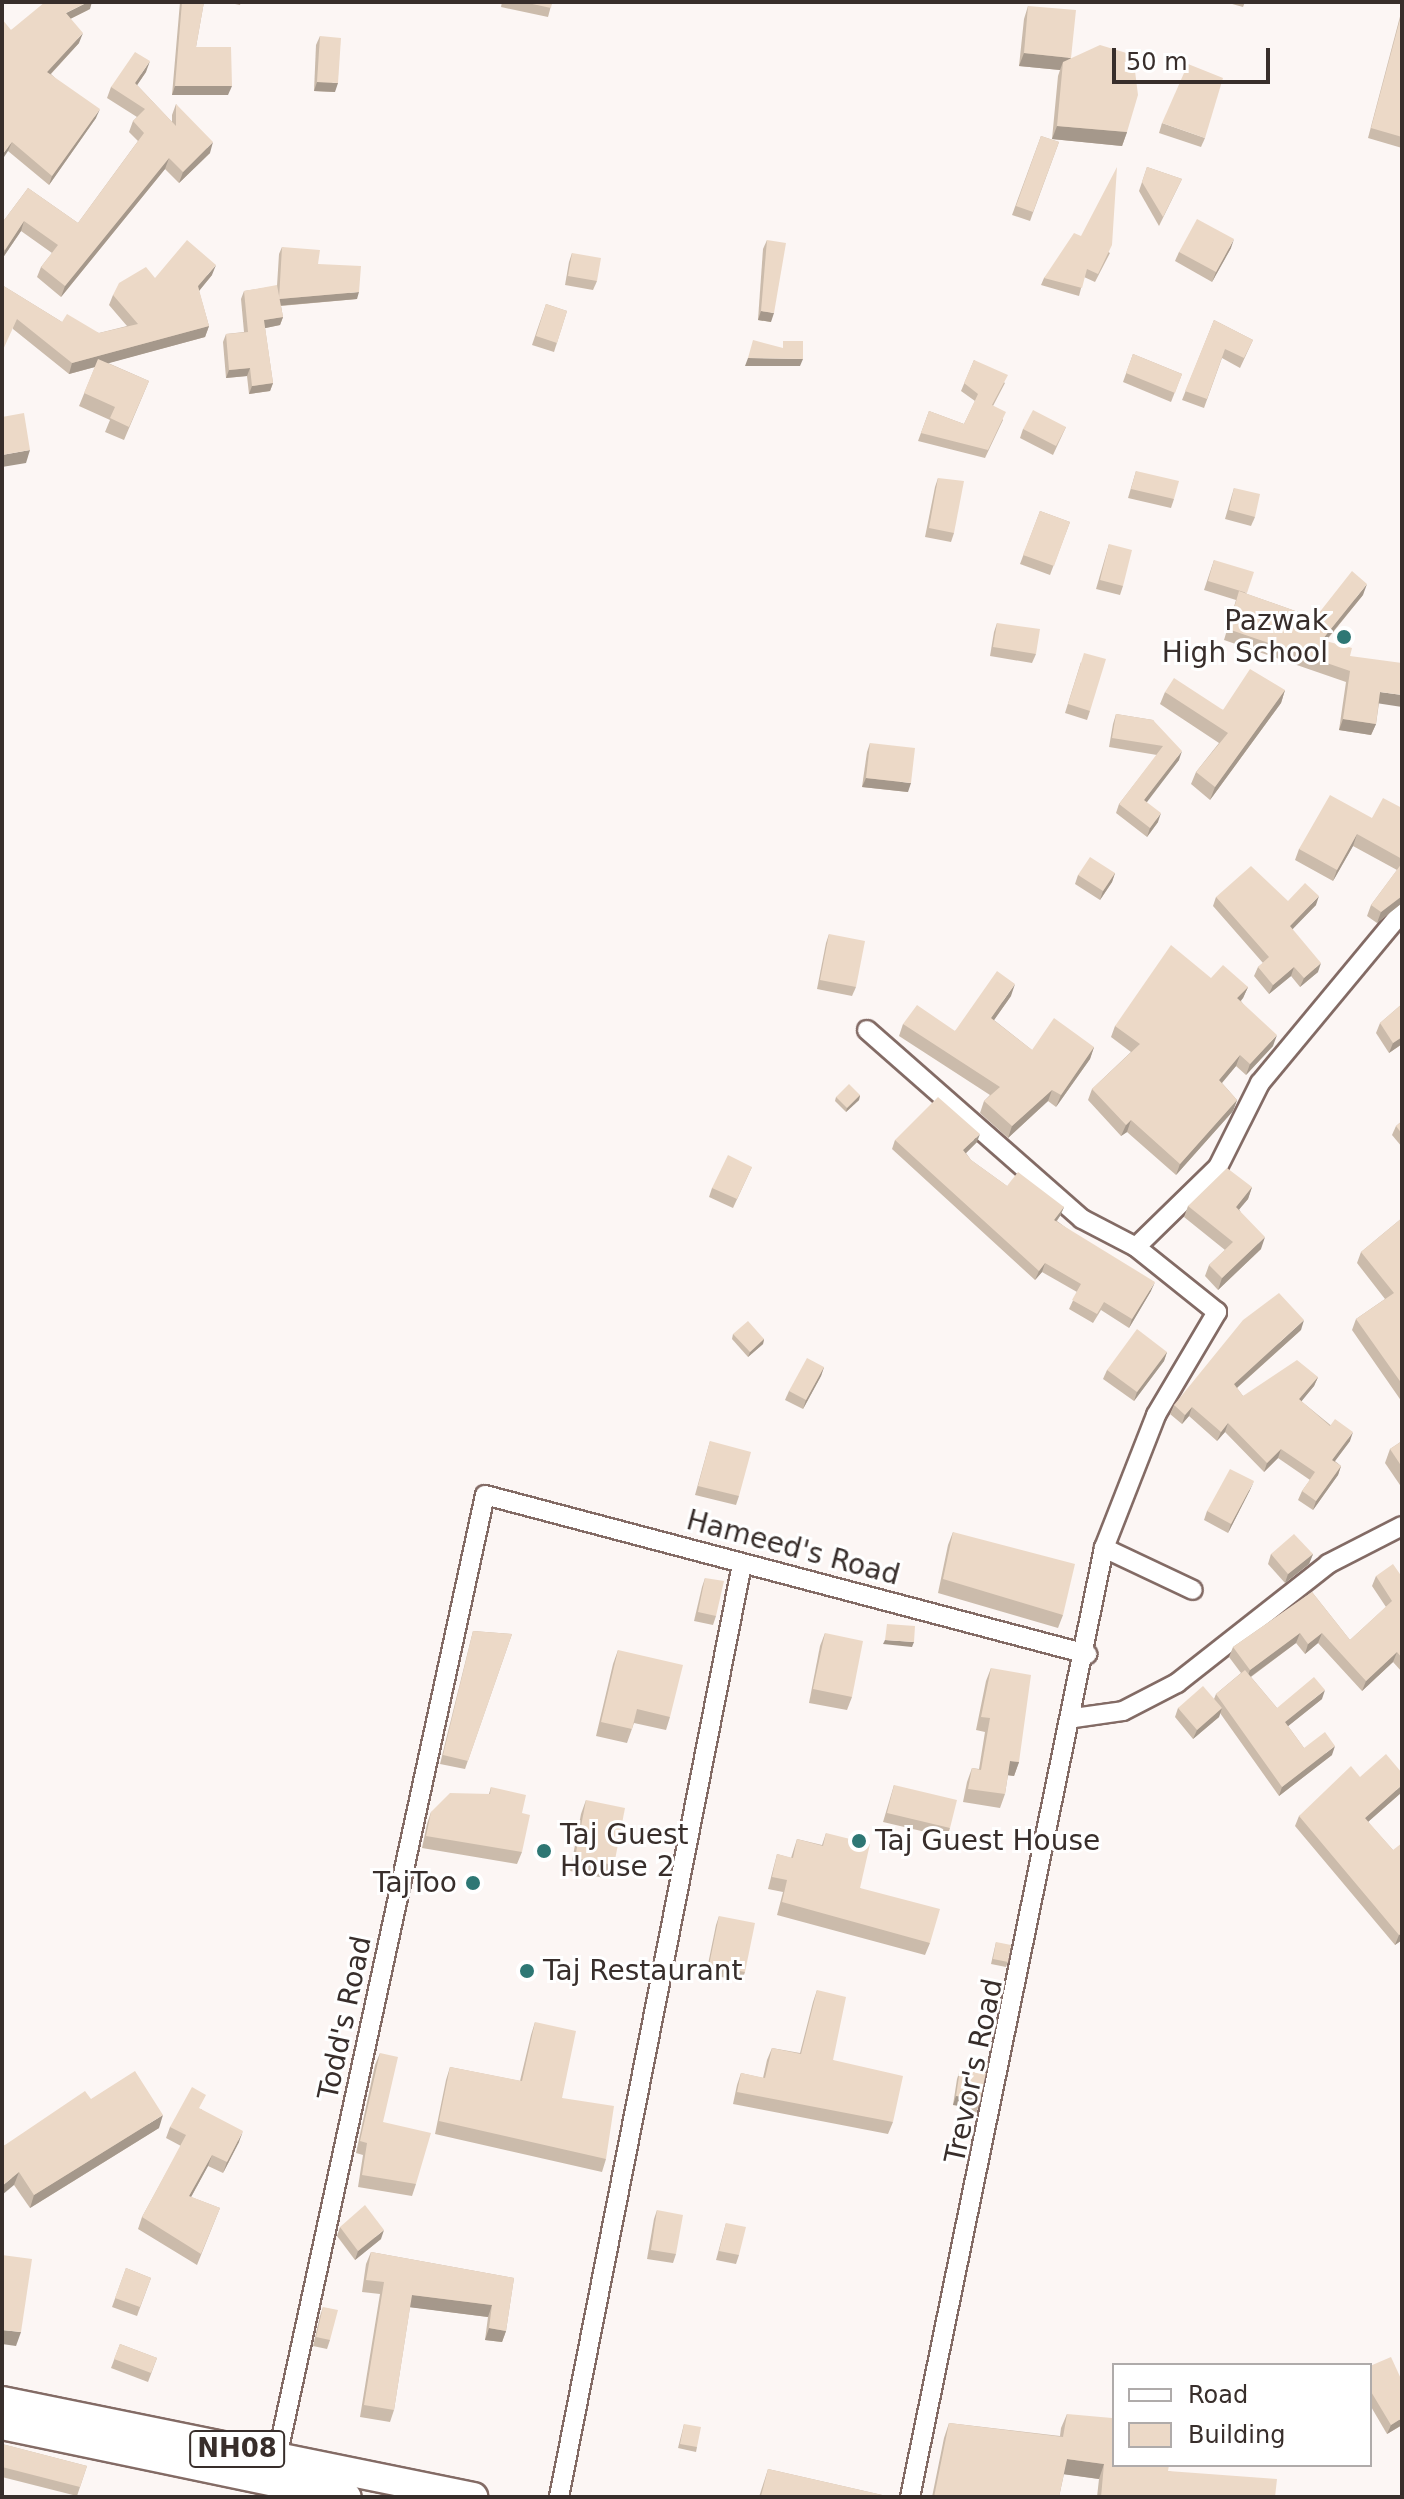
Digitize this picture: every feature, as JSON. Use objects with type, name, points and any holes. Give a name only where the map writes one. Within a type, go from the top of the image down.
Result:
[{"type":"highway","name":"NH08","points":[[2,2401],[473,2497]]},
{"type":"highway","name":"NH08","points":[[2,2425],[347,2497]]},
{"type":"street","points":[[867,1030],[1070,1210],[1136,1247],[1218,1167],[1260,1083],[1402,912]]},
{"type":"street","name":"Trevor's Road","points":[[910,2497],[1074,1718],[1104,1548],[1156,1415],[1217,1312],[1136,1247]]},
{"type":"street","name":"Hameed's Road","points":[[485,1495],[1087,1654]]},
{"type":"street","name":"Todd's Road","points":[[277,2457],[485,1495]]},
{"type":"street","points":[[1074,1718],[1123,1711],[1177,1683],[1328,1564],[1402,1526]]},
{"type":"street","points":[[1104,1548],[1193,1590]]},
{"type":"street","points":[[559,2497],[742,1564]]},
{"type":"building","points":[[45,2],[88,2],[66,13],[83,33],[47,72],[100,109],[52,176],[12,142],[2,155],[2,19],[11,30]]},
{"type":"building","points":[[182,2],[204,2],[196,47],[231,47],[232,86],[175,86]]},
{"type":"building","points":[[523,2],[552,2],[551,8]]},
{"type":"building","points":[[1028,6],[1076,10],[1071,58],[1024,53]]},
{"type":"building","points":[[1402,12],[1402,137],[1371,128]]},
{"type":"building","points":[[320,36],[341,38],[338,83],[317,82]]},
{"type":"building","points":[[1100,45],[1133,55],[1138,95],[1127,132],[1057,126],[1063,62]]},
{"type":"building","points":[[135,52],[150,61],[135,83],[176,126],[176,104],[213,142],[183,172],[169,158],[65,286],[41,267],[58,245],[24,221],[5,250],[2,248],[2,223],[28,188],[78,223],[144,133],[133,121],[145,109],[111,87]]},
{"type":"building","points":[[1188,64],[1223,78],[1205,138],[1162,123]]},
{"type":"building","points":[[1041,136],[1059,142],[1033,212],[1016,206]]},
{"type":"building","points":[[1117,167],[1112,245],[1098,274],[1087,269],[1082,288],[1044,278],[1074,233],[1081,236]]},
{"type":"building","points":[[1147,167],[1182,179],[1163,217],[1142,182]]},
{"type":"building","points":[[1197,219],[1234,239],[1216,272],[1179,252]]},
{"type":"building","points":[[187,240],[216,265],[198,286],[209,326],[72,363],[17,319],[2,352],[2,285],[62,322],[67,314],[99,333],[138,324],[113,295],[119,283],[146,267],[155,278]]},
{"type":"building","points":[[767,240],[786,243],[774,313],[761,311]]},
{"type":"building","points":[[282,247],[320,250],[318,264],[361,266],[359,292],[279,299]]},
{"type":"building","points":[[572,253],[601,258],[597,281],[568,276]]},
{"type":"building","points":[[277,285],[283,317],[264,320],[273,383],[252,386],[250,368],[229,370],[226,334],[248,332],[244,291]]},
{"type":"building","points":[[546,304],[567,311],[557,343],[536,336]]},
{"type":"building","points":[[1214,320],[1253,340],[1244,358],[1225,349],[1207,399],[1185,391]]},
{"type":"building","points":[[753,340],[783,348],[783,341],[803,341],[803,359],[748,358]]},
{"type":"building","points":[[1133,354],[1182,374],[1175,393],[1126,373]]},
{"type":"building","points":[[98,359],[149,381],[129,427],[110,418],[115,407],[84,393]]},
{"type":"building","points":[[974,360],[1008,375],[992,405],[1006,412],[988,450],[921,433],[929,411],[964,424],[978,394],[964,383]]},
{"type":"building","points":[[1033,410],[1066,427],[1056,446],[1023,429]]},
{"type":"building","points":[[24,413],[30,450],[2,455],[2,417]]},
{"type":"building","points":[[1136,471],[1179,481],[1174,499],[1131,489]]},
{"type":"building","points":[[938,478],[964,481],[954,533],[929,528]]},
{"type":"building","points":[[1234,488],[1260,494],[1255,517],[1229,510]]},
{"type":"building","points":[[1040,511],[1070,522],[1054,566],[1023,555]]},
{"type":"building","points":[[1109,544],[1132,550],[1123,586],[1100,580]]},
{"type":"building","points":[[1214,560],[1254,572],[1247,593],[1208,581]]},
{"type":"building","points":[[1352,571],[1367,584],[1322,640],[1352,648],[1350,656],[1402,663],[1402,695],[1380,692],[1376,724],[1343,719],[1350,671],[1228,629],[1239,591],[1315,618]]},
{"type":"building","points":[[997,623],[1040,629],[1036,654],[993,647]]},
{"type":"building","points":[[1084,653],[1106,659],[1090,711],[1068,704]]},
{"type":"building","points":[[1250,669],[1285,690],[1215,787],[1196,772],[1228,733],[1165,692],[1174,678],[1223,710]]},
{"type":"building","points":[[1116,714],[1153,720],[1182,751],[1144,800],[1161,813],[1150,828],[1119,804],[1163,746],[1112,738]]},
{"type":"building","points":[[870,743],[915,748],[911,783],[866,778]]},
{"type":"building","points":[[1330,795],[1372,818],[1383,798],[1402,808],[1402,859],[1357,834],[1337,870],[1299,849]]},
{"type":"building","points":[[1090,857],[1115,873],[1103,891],[1078,875]]},
{"type":"building","points":[[1402,863],[1402,896],[1381,912],[1371,905]]},
{"type":"building","points":[[1251,866],[1288,901],[1305,883],[1319,896],[1290,926],[1321,963],[1304,978],[1294,967],[1273,985],[1258,967],[1269,957],[1216,897]]},
{"type":"building","points":[[829,934],[865,941],[856,987],[820,980]]},
{"type":"building","points":[[1171,945],[1211,978],[1223,965],[1248,987],[1237,998],[1277,1035],[1250,1064],[1240,1055],[1219,1080],[1237,1100],[1180,1164],[1131,1120],[1126,1125],[1092,1089],[1140,1044],[1115,1026]]},
{"type":"building","points":[[997,971],[1015,984],[991,1018],[1032,1050],[1054,1018],[1094,1047],[1061,1095],[1052,1090],[1012,1126],[984,1101],[1000,1087],[903,1024],[917,1005],[955,1031]]},
{"type":"building","points":[[1402,1004],[1402,1037],[1393,1043],[1380,1023]]},
{"type":"building","points":[[849,1084],[860,1095],[847,1108],[836,1097]]},
{"type":"building","points":[[938,1097],[980,1134],[963,1150],[971,1160],[1007,1186],[1018,1172],[1064,1207],[1054,1220],[1155,1282],[1132,1319],[1104,1302],[1097,1314],[1072,1300],[1081,1284],[1045,1263],[1039,1271],[895,1140]]},
{"type":"building","points":[[728,1155],[752,1167],[737,1199],[712,1188]]},
{"type":"building","points":[[1227,1168],[1252,1187],[1236,1207],[1265,1237],[1222,1278],[1209,1265],[1233,1242],[1188,1206]]},
{"type":"building","points":[[1402,1218],[1402,1384],[1356,1319],[1394,1293],[1361,1252]]},
{"type":"building","points":[[1279,1293],[1304,1320],[1234,1384],[1243,1396],[1297,1360],[1318,1377],[1299,1399],[1330,1426],[1335,1419],[1353,1432],[1332,1460],[1341,1466],[1316,1501],[1302,1491],[1315,1472],[1281,1449],[1267,1463],[1228,1423],[1221,1432],[1192,1407],[1185,1415],[1174,1405],[1243,1320]]},
{"type":"building","points":[[748,1321],[764,1339],[750,1352],[733,1334]]},
{"type":"building","points":[[1137,1329],[1167,1352],[1137,1392],[1107,1370]]},
{"type":"building","points":[[807,1358],[824,1367],[806,1400],[789,1391]]},
{"type":"building","points":[[710,1441],[751,1452],[739,1496],[698,1486]]},
{"type":"building","points":[[1402,1441],[1402,1467],[1390,1449]]},
{"type":"building","points":[[1230,1469],[1254,1481],[1231,1524],[1207,1511]]},
{"type":"building","points":[[953,1532],[1075,1564],[1063,1615],[943,1579]]},
{"type":"building","points":[[1294,1534],[1313,1554],[1288,1574],[1271,1554]]},
{"type":"building","points":[[1393,1564],[1402,1577],[1402,1658],[1397,1652],[1366,1681],[1322,1633],[1308,1644],[1300,1633],[1250,1670],[1233,1647],[1312,1592],[1350,1640],[1392,1601],[1376,1576]]},
{"type":"building","points":[[705,1578],[724,1581],[716,1616],[698,1612]]},
{"type":"building","points":[[887,1624],[915,1626],[914,1642],[885,1640]]},
{"type":"building","points":[[473,1631],[512,1634],[468,1761],[443,1755]]},
{"type":"building","points":[[825,1633],[863,1641],[852,1697],[813,1689]]},
{"type":"building","points":[[618,1650],[683,1665],[670,1717],[637,1709],[632,1729],[601,1722]]},
{"type":"building","points":[[991,1668],[1031,1675],[1019,1762],[1010,1761],[1005,1794],[968,1789],[972,1768],[981,1770],[990,1718],[981,1717]]},
{"type":"building","points":[[1245,1670],[1277,1708],[1314,1677],[1325,1690],[1285,1722],[1304,1748],[1325,1732],[1335,1746],[1282,1787],[1216,1694]]},
{"type":"building","points":[[1203,1686],[1222,1708],[1197,1730],[1178,1708]]},
{"type":"building","points":[[1386,1754],[1402,1773],[1402,1785],[1365,1818],[1393,1850],[1402,1843],[1402,1933],[1399,1935],[1299,1816],[1351,1766],[1360,1777]]},
{"type":"building","points":[[894,1785],[957,1800],[950,1828],[887,1813]]},
{"type":"building","points":[[491,1787],[526,1795],[522,1813],[530,1815],[522,1852],[426,1836],[431,1812],[450,1793],[490,1794]]},
{"type":"building","points":[[586,1800],[625,1808],[614,1865],[575,1858]]},
{"type":"building","points":[[826,1833],[870,1844],[860,1888],[940,1909],[930,1943],[782,1902],[787,1880],[772,1877],[777,1854],[793,1858],[797,1839],[823,1846]]},
{"type":"building","points":[[719,1916],[755,1923],[745,1972],[709,1965]]},
{"type":"building","points":[[996,1942],[1011,1945],[1008,1962],[993,1959]]},
{"type":"building","points":[[817,1990],[846,1997],[833,2060],[903,2076],[893,2122],[737,2092],[741,2073],[765,2078],[772,2048],[801,2054]]},
{"type":"building","points":[[535,2022],[576,2031],[562,2098],[614,2106],[606,2159],[439,2121],[450,2067],[522,2081]]},
{"type":"building","points":[[380,2053],[398,2057],[383,2122],[431,2133],[416,2184],[362,2175],[367,2143],[360,2141]]},
{"type":"building","points":[[960,2070],[986,2073],[979,2105],[973,2098],[956,2096]]},
{"type":"building","points":[[135,2071],[163,2115],[34,2195],[19,2172],[2,2186],[2,2147],[85,2091],[91,2099]]},
{"type":"building","points":[[192,2087],[206,2095],[199,2108],[243,2131],[227,2162],[212,2155],[189,2196],[220,2208],[201,2254],[142,2217],[186,2135],[170,2127]]},
{"type":"building","points":[[365,2205],[384,2230],[358,2251],[340,2227]]},
{"type":"building","points":[[657,2210],[683,2215],[676,2254],[651,2250]]},
{"type":"building","points":[[726,2223],[746,2227],[739,2255],[719,2251]]},
{"type":"building","points":[[371,2252],[514,2278],[506,2331],[489,2328],[492,2305],[412,2295],[394,2410],[364,2405],[384,2282],[366,2280]]},
{"type":"building","points":[[2,2255],[32,2259],[21,2332],[2,2330]]},
{"type":"building","points":[[126,2268],[151,2278],[140,2307],[115,2298]]},
{"type":"building","points":[[323,2307],[338,2310],[330,2340],[316,2337]]},
{"type":"building","points":[[120,2344],[157,2358],[151,2373],[114,2359]]},
{"type":"building","points":[[1391,2357],[1402,2381],[1402,2418],[1391,2425],[1372,2393],[1372,2365]]},
{"type":"building","points":[[1067,2414],[1112,2418],[1112,2467],[1169,2467],[1168,2471],[1277,2479],[1275,2497],[1101,2497],[1104,2464],[1067,2459],[1059,2497],[934,2497],[949,2423],[1063,2437]]},
{"type":"building","points":[[684,2424],[701,2427],[697,2447],[680,2444]]},
{"type":"building","points":[[2,2444],[87,2466],[80,2487],[2,2467]]},
{"type":"building","points":[[768,2469],[891,2497],[761,2496]]},
{"type":"place","name":"Pazwak High School","points":[[1344,637]]},
{"type":"place","name":"Taj Guest House","points":[[859,1841]]},
{"type":"place","name":"Taj Guest House 2","points":[[544,1851]]},
{"type":"place","name":"TajToo","points":[[473,1883]]},
{"type":"place","name":"Taj Restaurant","points":[[527,1971]]}]
